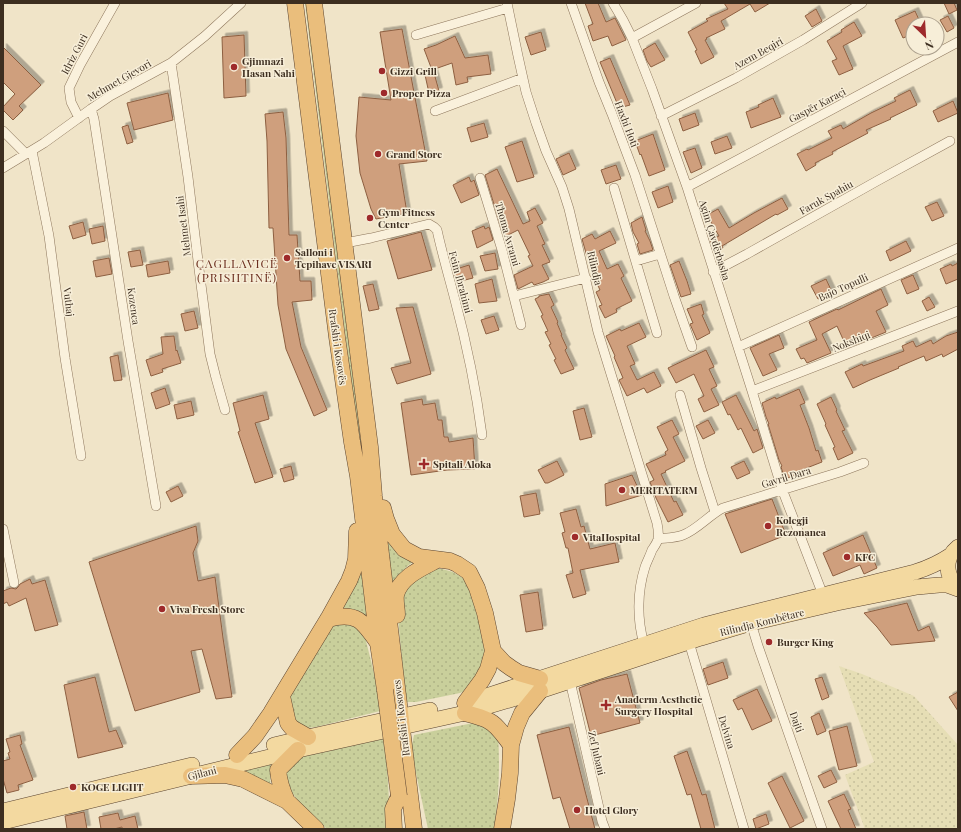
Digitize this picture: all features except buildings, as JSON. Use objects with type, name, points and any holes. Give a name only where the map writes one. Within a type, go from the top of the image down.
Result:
[{"type":"highway","name":"Rrafshi i Kosovës","points":[[295,3],[337,337],[352,442],[385,642]]},
{"type":"highway","name":"Rrafshi i Kosovës","points":[[314,3],[370,447],[385,642],[385,690]]},
{"type":"highway","points":[[237,755],[255,736],[282,696],[328,619],[353,571],[356,559],[357,538],[351,472],[352,442]]},
{"type":"highway","points":[[370,447],[376,462],[386,519],[392,534],[404,549],[411,554],[420,558],[450,561],[469,572],[473,578],[484,613],[493,651],[488,670],[465,708],[496,726],[511,745]]},
{"type":"highway","points":[[328,619],[344,616],[354,617],[385,642],[396,622],[396,595],[400,587],[404,581],[414,573],[436,560]]},
{"type":"highway","name":"Rrafshi i Kosoves","points":[[385,642],[401,722],[404,795]]},
{"type":"highway","points":[[493,651],[504,663],[541,687],[521,714],[511,745],[510,773],[502,829]]},
{"type":"highway","name":"Rrafshi i Kosoves","points":[[385,690],[404,795]]},
{"type":"highway","points":[[282,696],[288,723],[292,728],[308,736]]},
{"type":"highway","points":[[287,801],[282,790],[278,770],[298,750]]},
{"type":"highway","points":[[191,776],[225,775],[243,779],[287,801],[316,829]]},
{"type":"highway","points":[[394,829],[394,809],[404,795]]},
{"type":"highway","points":[[402,829],[404,795]]},
{"type":"highway","points":[[404,795],[414,829]]},
{"type":"highway","points":[[404,795],[419,807],[424,829]]},
{"type":"main road","name":"Rilindja Kombëtare","points":[[541,687],[607,656],[731,618],[930,568],[954,551]]},
{"type":"main road","points":[[954,551],[948,562],[948,570],[949,577],[953,584],[958,588]]},
{"type":"main road","name":"Rilindja Kombëtare","points":[[541,687],[570,681],[751,623],[836,603],[917,587],[939,585],[958,588]]},
{"type":"main road","points":[[401,722],[465,708],[541,687]]},
{"type":"main road","name":"Gjilani","points":[[3,811],[237,755],[308,736],[401,722]]},
{"type":"main road","name":"Gjilani","points":[[3,822],[298,750],[401,722]]},
{"type":"street","name":"Idriz Guri","points":[[79,118],[71,102],[69,88],[80,65],[115,3]]},
{"type":"street","name":"Mehmet Gjevori","points":[[3,168],[58,134],[110,96],[171,63],[241,3]]},
{"type":"street","name":"Haxhi Hoti","points":[[571,3],[599,82],[635,174],[660,254],[692,347]]},
{"type":"street","name":"Agim Çavdërbasha","points":[[613,3],[632,38],[687,187],[782,489],[823,595]]},
{"type":"street","points":[[632,38],[696,3]]},
{"type":"street","name":"Azem Beqiri","points":[[661,116],[736,78],[803,40],[862,3]]},
{"type":"street","points":[[416,35],[507,5]]},
{"type":"street","name":"Rilindja","points":[[507,5],[526,92],[536,123],[569,209],[598,332],[657,523],[659,532],[658,539]]},
{"type":"street","name":"Gaspër Karaçi","points":[[687,187],[958,42]]},
{"type":"street","name":"Mehmet Isahi","points":[[171,63],[188,177],[210,354],[225,410]]},
{"type":"street","points":[[436,111],[523,78]]},
{"type":"street","name":"Kozenca","points":[[91,109],[94,119],[128,341],[156,506]]},
{"type":"street","points":[[3,131],[29,153]]},
{"type":"street","name":"Faruk Spahiu","points":[[713,272],[950,142]]},
{"type":"street","name":"Vuthaj","points":[[29,153],[49,236],[65,358],[81,456]]},
{"type":"street","name":"Thoma Avrami","points":[[480,178],[502,250],[521,325]]},
{"type":"street","points":[[614,188],[657,333]]},
{"type":"street","name":"Feim Ibrahimi","points":[[345,243],[429,224],[434,226],[437,230],[466,344],[482,435]]},
{"type":"street","name":"Bajo Topulli","points":[[738,347],[958,248]]},
{"type":"street","points":[[636,261],[660,254]]},
{"type":"street","points":[[514,296],[586,278]]},
{"type":"street","name":"Nokshiqi","points":[[752,391],[958,310]]},
{"type":"street","points":[[680,395],[701,468],[716,512]]},
{"type":"street","name":"Gavril Dara","points":[[658,539],[684,535],[723,508],[840,472],[864,463]]},
{"type":"street","points":[[3,529],[14,583]]},
{"type":"street","points":[[644,644],[640,624],[640,587],[644,569],[658,539]]},
{"type":"street","name":"Dajti","points":[[751,623],[822,829]]},
{"type":"street","name":"Delvina","points":[[689,642],[744,829]]},
{"type":"street","name":"Zef Jubani","points":[[570,681],[604,829]]},
{"type":"shaded area","points":[[839,666],[914,696],[958,745],[958,829],[865,829],[845,775],[874,762]]},
{"type":"green space","points":[[305,3],[310,3],[373,535],[352,390]]},
{"type":"green space","points":[[383,524],[414,561],[400,575],[391,594]]},
{"type":"green space","points":[[361,557],[370,627],[335,614]]},
{"type":"green space","points":[[435,569],[453,572],[463,578],[474,599],[487,658],[468,690],[416,702],[405,702],[397,607],[401,588]]},
{"type":"green space","points":[[335,621],[363,629],[379,693],[380,711],[316,727],[297,727],[289,699]]},
{"type":"green space","points":[[478,722],[498,734],[499,782],[494,829],[428,829],[411,750],[414,735]]},
{"type":"green space","points":[[384,738],[390,829],[327,829],[301,805],[291,791],[285,777],[288,765],[302,756]]},
{"type":"green space","points":[[271,763],[270,786],[229,773]]},
{"type":"place","name":"Gjimnazi Hasan Nahi","points":[[234,67]]},
{"type":"place","name":"Gizzi Grill","points":[[382,71]]},
{"type":"place","name":"Proper Pizza","points":[[384,93]]},
{"type":"place","name":"Grand Store","points":[[378,154]]},
{"type":"place","name":"Gym Fitness Center","points":[[370,218]]},
{"type":"place","name":"Salloni i Tepihave VISARI","points":[[287,258]]},
{"type":"place","name":"Spitali Aloka","points":[[424,464]]},
{"type":"place","name":"MERITATERM","points":[[622,490]]},
{"type":"place","name":"Kolegji Rezonanca","points":[[768,526]]},
{"type":"place","name":"VitaHospital","points":[[575,537]]},
{"type":"place","name":"KFC","points":[[847,557]]},
{"type":"place","name":"Viva Fresh Store","points":[[162,609]]},
{"type":"place","name":"Burger King","points":[[769,642]]},
{"type":"place","name":"Anaderm Aesthetic Surgery Hospital","points":[[606,705]]},
{"type":"place","name":"KOGE LIGHT","points":[[73,787]]},
{"type":"place","name":"Hotel Glory","points":[[577,810]]},
{"type":"district","name":"ÇAGLLAVICË (PRISHTINË)","points":[[237,270]]}]
